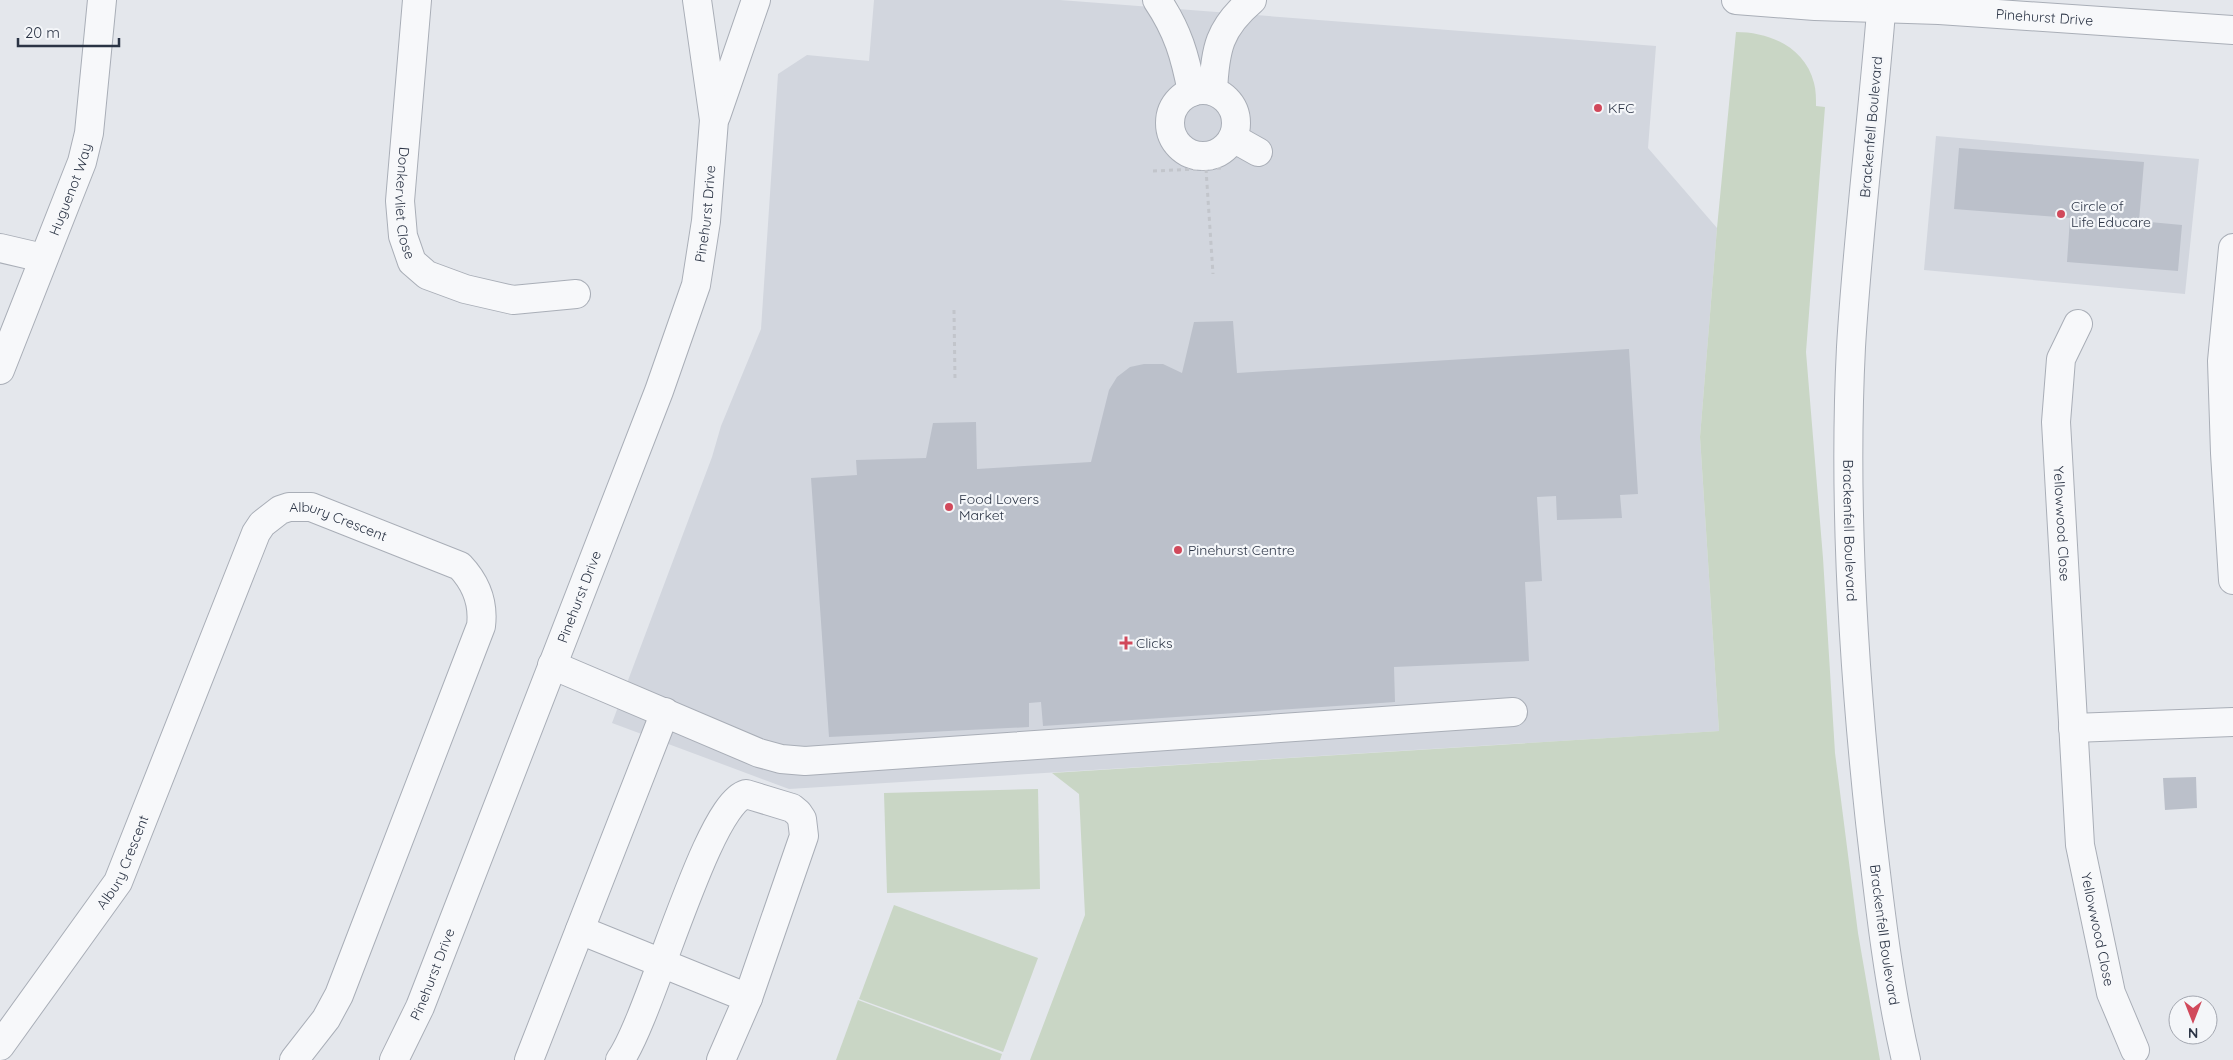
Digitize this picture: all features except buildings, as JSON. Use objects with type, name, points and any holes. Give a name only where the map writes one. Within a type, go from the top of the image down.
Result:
[{"type":"street","name":"Huguenot Way","points":[[0,370],[42,258],[82,162],[89,132],[102,0]]},
{"type":"street","name":"Donkervliet Close","points":[[416,0],[400,201],[404,236],[412,262],[427,275],[465,289],[513,300],[576,294]]},
{"type":"street","name":"Pinehurst Drive","points":[[394,1060],[420,1007],[659,391],[696,285],[706,221],[714,120],[697,0]]},
{"type":"street","name":"Pinehurst Drive","points":[[714,120],[756,0]]},
{"type":"street","points":[[1157,0],[1176,31],[1186,58],[1203,91]]},
{"type":"street","points":[[1203,91],[1215,59],[1220,38],[1230,22],[1252,0]]},
{"type":"street","name":"Pinehurst Drive","points":[[1736,0],[1882,4],[2233,30]]},
{"type":"street","name":"Brackenfell Boulevard","points":[[1882,4],[1852,345],[1848,444],[1849,557],[1861,743],[1877,885],[1906,1060]]},
{"type":"street","points":[[1203,91],[1224,96],[1236,115],[1236,127],[1233,138],[1221,150],[1205,156],[1164,142],[1172,131],[1173,110],[1179,101],[1203,91]]},
{"type":"street","points":[[1233,138],[1258,152]]},
{"type":"street","points":[[0,248],[42,258]]},
{"type":"street","points":[[2233,248],[2222,361],[2225,453],[2233,580]]},
{"type":"street","name":"Yellowwood Close","points":[[2078,324],[2061,359],[2056,422],[2080,845],[2111,992],[2135,1050]]},
{"type":"street","name":"Albury Crescent","points":[[0,1046],[118,882],[256,533],[262,524],[280,510],[300,506],[312,507],[460,566],[468,575],[479,595],[482,626],[339,995],[326,1019],[294,1060]]},
{"type":"street","points":[[552,665],[759,753],[781,759],[805,761],[1513,712]]},
{"type":"street","points":[[529,1060],[664,712]]},
{"type":"street","points":[[2074,736],[2233,722]]},
{"type":"street","points":[[2074,736],[2233,738]]},
{"type":"street","points":[[620,1060],[646,1008],[711,838],[735,801],[746,794],[792,808],[802,819],[804,836],[748,998],[721,1060]]},
{"type":"street","points":[[580,930],[748,998]]},
{"type":"path","points":[[1153,171],[1224,168]]},
{"type":"path","points":[[1206,169],[1213,274]]},
{"type":"path","points":[[954,310],[955,380]]},
{"type":"shaded area","points":[[874,0],[1060,0],[1656,46],[1648,148],[1717,228],[1700,437],[1719,731],[789,789],[612,723],[712,457],[721,426],[761,329],[778,74],[807,55],[869,61]]},
{"type":"shaded area","name":"Circle of Life Educare","points":[[1936,136],[2199,159],[2185,294],[1924,270]]},
{"type":"green space","points":[[1736,32],[1761,35],[1784,44],[1794,51],[1809,70],[1815,86],[1816,106],[1825,107],[1806,352],[1823,558],[1835,753],[1858,933],[1880,1060],[1030,1060],[1085,915],[1079,794],[1052,773],[1719,731],[1700,437],[1717,228]]},
{"type":"green space","points":[[1038,789],[1040,889],[887,893],[884,793]]},
{"type":"green space","points":[[894,905],[1038,958],[1003,1052],[859,999]]},
{"type":"green space","points":[[858,1000],[1002,1054],[1000,1060],[836,1060]]},
{"type":"place","name":"KFC","points":[[1598,108]]},
{"type":"place","name":"Circle of Life Educare","points":[[2061,214]]},
{"type":"place","name":"Food Lovers Market","points":[[949,507]]},
{"type":"place","name":"Pinehurst Centre","points":[[1178,550]]},
{"type":"place","name":"Clicks","points":[[1126,643]]}]
